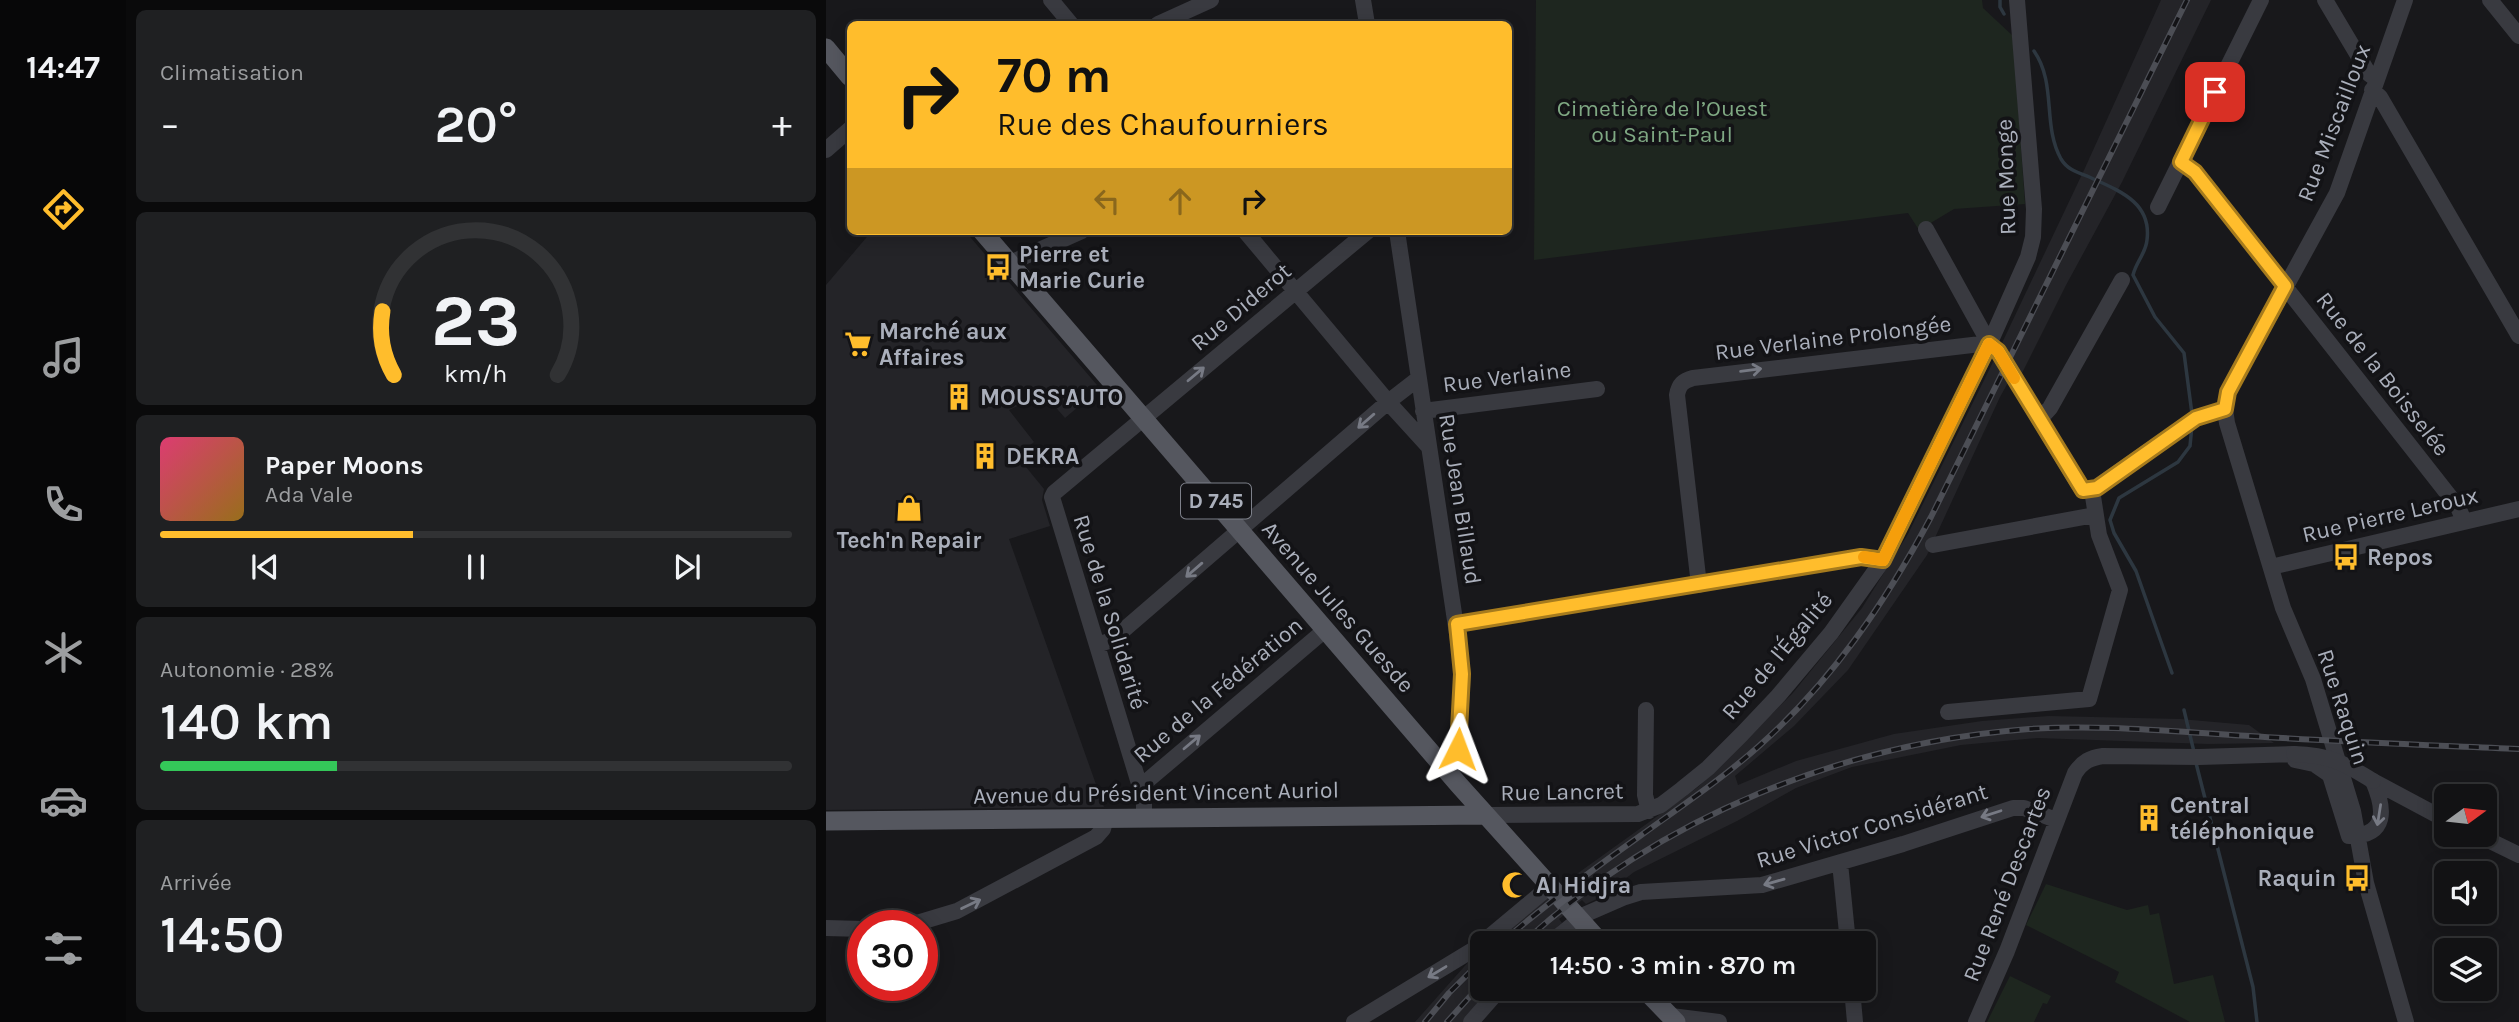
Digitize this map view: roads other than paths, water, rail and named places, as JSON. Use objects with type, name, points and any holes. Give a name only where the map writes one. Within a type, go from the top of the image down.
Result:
[{"type":"main road","points":[[826,48],[847,73]]},
{"type":"main road","name":"Avenue Jules Guesde","points":[[986,235],[1448,772],[1590,931]]},
{"type":"main road","name":"Avenue du Président Vincent Auriol","points":[[826,821],[1486,815]]},
{"type":"main road","points":[[1656,1001],[1673,1019]]},
{"type":"street","points":[[1051,0],[1069,21]]},
{"type":"street","points":[[1165,21],[1211,0]]},
{"type":"street","points":[[1363,0],[1366,21]]},
{"type":"street","points":[[1368,21],[1371,0]]},
{"type":"street","name":"Rue Monge","points":[[1989,344],[2028,257],[2033,237],[2034,209],[2017,0]]},
{"type":"street","points":[[2158,207],[2261,0]]},
{"type":"street","points":[[2325,0],[2519,336]]},
{"type":"street","name":"Rue Miscailloux","points":[[2225,409],[2228,392],[2337,192],[2404,0]]},
{"type":"street","points":[[2490,0],[2519,36]]},
{"type":"street","points":[[826,150],[847,132]]},
{"type":"street","name":"Rue de la Boisselée","points":[[2181,162],[2195,172],[2285,286],[2458,507],[2464,521]]},
{"type":"street","points":[[1926,229],[1989,344],[1998,351],[2083,490],[2092,490],[2192,420],[2225,409]]},
{"type":"street","points":[[1010,263],[1073,235]]},
{"type":"street","points":[[1248,235],[1429,447]]},
{"type":"street","name":"Rue Diderot","points":[[1144,418],[1363,235]]},
{"type":"street","name":"Rue Jean Billaud","points":[[1398,235],[1457,624],[1462,674],[1458,749],[1448,772]]},
{"type":"street","points":[[2039,420],[2050,408],[2122,280]]},
{"type":"street","name":"Rue Verlaine Prolongée","points":[[1699,585],[1677,394],[1678,387],[1684,381],[1693,377],[1989,344]]},
{"type":"street","name":"Rue de l'Égalité","points":[[1644,812],[1661,805],[1707,768],[1778,696],[1831,633],[1883,560],[1989,344]]},
{"type":"street","points":[[1097,645],[1112,640],[1419,378]]},
{"type":"street","name":"Rue Verlaine","points":[[1423,411],[1597,389]]},
{"type":"street","name":"Rue Raquin","points":[[2225,409],[2283,608],[2313,679],[2353,811],[2365,883],[2406,1022]]},
{"type":"street","name":"Rue de la Solidarité","points":[[1144,418],[1052,497],[1144,800],[1144,817]]},
{"type":"street","points":[[1948,712],[2089,699],[2120,590],[2099,535],[2092,490]]},
{"type":"street","name":"Rue Pierre Leroux","points":[[2270,566],[2519,509]]},
{"type":"street","points":[[1933,545],[2095,515]]},
{"type":"street","points":[[1457,624],[1861,557],[1883,560]]},
{"type":"street","name":"Rue de la Fédération","points":[[1139,784],[1325,630]]},
{"type":"street","points":[[1644,812],[1646,710]]},
{"type":"street","points":[[2263,755],[2314,764],[2330,775],[2349,836],[2374,831],[2382,814],[2374,781]]},
{"type":"street","points":[[2263,755],[2321,755],[2347,765],[2434,814]]},
{"type":"street","name":"Rue René Descartes","points":[[1976,1022],[2007,951],[2075,773],[2081,764],[2091,758],[2103,756],[2263,755]]},
{"type":"street","name":"Rue Victor Considérant","points":[[1564,931],[1578,919],[1603,906],[1641,892],[1762,886],[2013,808],[2024,808],[2056,820]]},
{"type":"street","name":"Rue Lancret","points":[[1486,815],[1644,812]]},
{"type":"street","points":[[938,917],[957,911],[1096,837],[1103,829],[1106,818]]},
{"type":"street","points":[[2497,844],[2519,855]]},
{"type":"street","points":[[1840,863],[1847,931]]},
{"type":"street","points":[[1353,1022],[1476,948],[1549,887]]},
{"type":"street","points":[[826,928],[847,929]]},
{"type":"street","points":[[1471,1022],[1489,1001]]},
{"type":"street","points":[[1853,1001],[1855,1022]]},
{"type":"street","points":[[1673,1019],[1719,1022]]},
{"type":"waterway","points":[[2000,0],[2004,14]]},
{"type":"waterway","points":[[2034,51],[2045,77],[2052,132],[2061,159],[2072,170],[2120,192],[2138,206],[2144,216],[2147,240],[2133,275],[2155,317],[2184,353],[2192,414]]},
{"type":"waterway","points":[[2172,673],[2136,571],[2114,533],[2110,520],[2119,498],[2178,462],[2190,446],[2192,425]]},
{"type":"waterway","points":[[2184,710],[2194,752]]},
{"type":"waterway","points":[[2196,763],[2253,987],[2257,1022]]},
{"type":"railway","points":[[1516,931],[1759,746],[1810,695],[1876,610],[1931,517],[2187,0]]},
{"type":"railway","points":[[1537,931],[1576,898],[1634,858],[1694,824],[1758,794],[1823,770],[1891,751],[1959,737],[2029,729],[2111,728],[2519,749]]},
{"type":"railway","points":[[1425,1022],[1470,972]]},
{"type":"railway","points":[[1447,1022],[1470,996]]},
{"type":"place","name":"Pierre et Marie Curie","points":[[998,267]]},
{"type":"place","name":"Marché aux Affaires","points":[[858,344]]},
{"type":"place","name":"MOUSS'AUTO","points":[[959,397]]},
{"type":"place","name":"DEKRA","points":[[985,456]]},
{"type":"place","name":"Tech'n Repair","points":[[909,508]]},
{"type":"place","name":"Repos","points":[[2346,557]]},
{"type":"place","name":"Central téléphonique","points":[[2149,818]]},
{"type":"place","name":"Raquin","points":[[2357,878]]},
{"type":"place","name":"Al Hidjra","points":[[1515,885]]},
{"type":"park label","name":"Cimetière de l’Ouest ou Saint-Paul","points":[[1662,121]]}]
